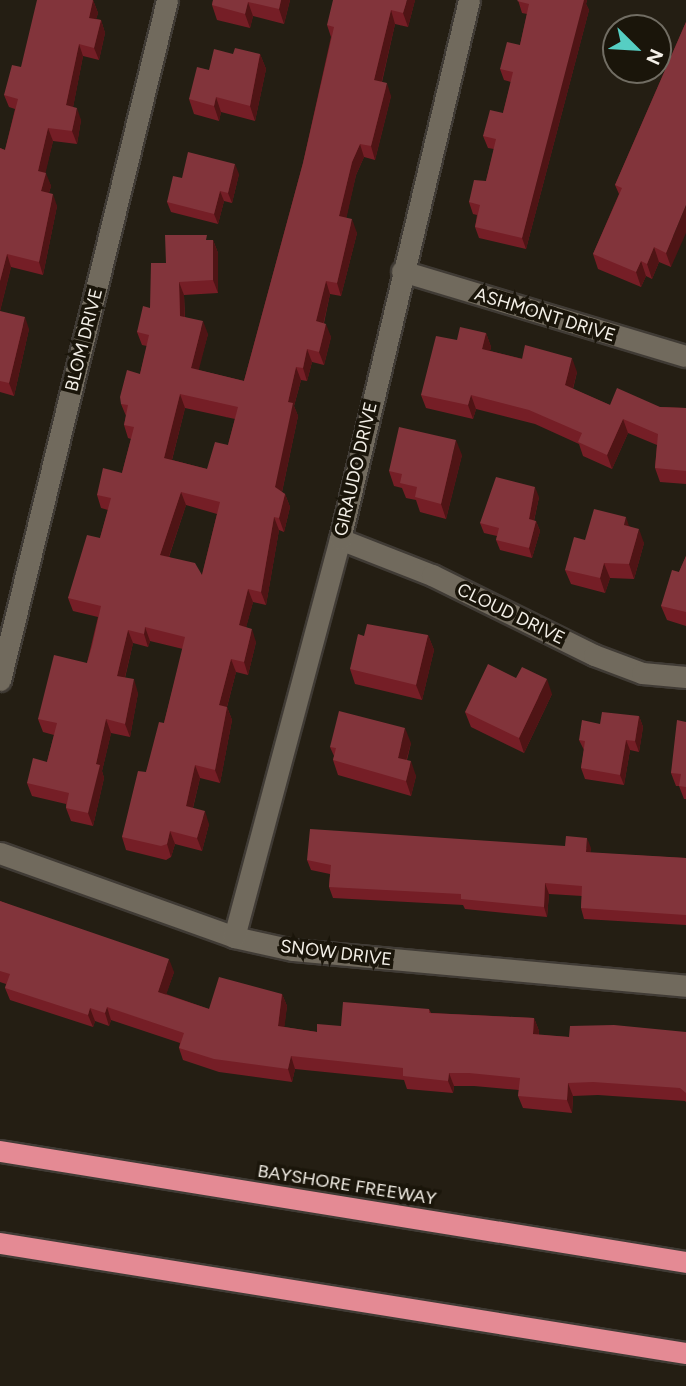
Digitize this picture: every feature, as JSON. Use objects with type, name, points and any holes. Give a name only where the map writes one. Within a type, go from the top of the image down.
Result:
[{"type":"highway","name":"BAYSHORE FREEWAY","points":[[0,1151],[686,1262]]},
{"type":"highway","points":[[0,1242],[686,1353]]},
{"type":"street","name":"BLOM DRIVE","points":[[0,680],[167,0]]},
{"type":"street","name":"GIRAUDO DRIVE","points":[[234,937],[340,539],[402,271],[470,0]]},
{"type":"street","name":"ASHMONT DRIVE","points":[[402,271],[686,356]]},
{"type":"street","name":"CLOUD DRIVE","points":[[340,539],[432,575],[594,655],[642,673],[686,677]]},
{"type":"street","name":"SNOW DRIVE","points":[[0,853],[234,937],[348,957],[686,986]]},
{"type":"building","points":[[37,0],[93,0],[89,18],[101,20],[94,48],[79,44],[66,105],[77,108],[72,131],[48,128],[38,171],[46,173],[41,191],[53,194],[39,262],[7,254],[0,281],[0,148],[5,150],[18,99],[4,95],[12,65],[21,67]]},
{"type":"building","points":[[213,0],[281,0],[279,9],[248,2],[245,14],[212,5]]},
{"type":"building","points":[[333,0],[407,0],[403,13],[391,10],[374,80],[387,83],[371,146],[360,144],[352,162],[339,216],[352,219],[337,283],[326,281],[316,321],[326,324],[319,352],[307,349],[303,368],[296,367],[288,402],[293,403],[275,487],[285,494],[279,518],[274,517],[261,592],[248,589],[239,625],[252,629],[244,662],[231,659],[219,705],[227,707],[215,770],[195,765],[186,806],[205,811],[197,838],[170,831],[167,844],[161,846],[122,837],[138,771],[146,772],[159,722],[164,723],[185,637],[145,627],[144,634],[128,630],[117,676],[134,679],[125,724],[106,719],[96,764],[100,765],[88,813],[66,808],[69,793],[27,783],[33,758],[47,762],[57,723],[38,719],[54,655],[87,663],[92,646],[101,606],[68,598],[87,535],[100,538],[111,498],[97,495],[103,468],[122,473],[134,427],[124,425],[128,405],[121,404],[120,397],[127,370],[140,374],[149,335],[137,332],[143,306],[150,308],[151,263],[166,263],[165,235],[207,235],[206,240],[213,240],[213,280],[179,282],[180,316],[203,321],[191,368],[244,381],[303,163],[334,27],[327,25]],"holes":[[[180,394],[238,407],[228,445],[215,442],[207,469],[164,458]],[[181,492],[220,502],[202,575],[195,563],[160,555]]]},
{"type":"building","points":[[518,0],[584,0],[522,238],[475,227],[480,205],[469,202],[474,180],[486,181],[496,139],[483,136],[490,110],[503,113],[513,72],[500,69],[507,42],[520,45],[529,4]]},
{"type":"building","points":[[686,22],[686,205],[666,253],[654,247],[647,264],[641,261],[636,272],[593,254],[622,188],[615,185],[659,84],[672,84],[672,54]]},
{"type":"building","points":[[235,48],[260,54],[250,106],[216,97],[214,106],[189,99],[197,67],[209,70],[214,49],[233,54]]},
{"type":"building","points":[[188,152],[235,164],[228,193],[220,191],[214,214],[167,202],[173,176],[182,178]]},
{"type":"building","points":[[0,311],[25,317],[9,383],[0,381]]},
{"type":"building","points":[[460,327],[486,333],[482,349],[522,359],[525,345],[572,358],[565,385],[610,405],[617,388],[660,407],[686,408],[686,471],[655,468],[658,434],[623,419],[607,455],[578,442],[582,433],[529,410],[471,395],[468,405],[421,395],[436,336],[457,340]]},
{"type":"building","points":[[399,427],[456,440],[441,504],[415,497],[417,487],[400,483],[402,474],[389,471]]},
{"type":"building","points":[[496,477],[535,487],[529,519],[536,521],[529,548],[496,540],[499,528],[480,523]]},
{"type":"building","points":[[594,509],[626,517],[624,525],[639,529],[629,564],[604,563],[600,578],[565,570],[574,537],[585,540]]},
{"type":"building","points":[[686,556],[686,612],[661,606],[672,570],[679,572]]},
{"type":"building","points":[[367,624],[428,635],[416,685],[350,669],[358,634],[364,636]]},
{"type":"building","points":[[488,664],[516,678],[522,667],[547,679],[519,738],[465,712]]},
{"type":"building","points":[[339,711],[405,728],[398,758],[411,761],[406,781],[333,760],[336,748],[330,747]]},
{"type":"building","points":[[602,712],[639,716],[635,741],[626,740],[620,775],[581,768],[585,741],[579,740],[582,720],[600,724]]},
{"type":"building","points":[[677,720],[686,722],[686,787],[679,786],[681,774],[671,773]]},
{"type":"building","points":[[310,829],[565,846],[566,836],[587,838],[586,852],[686,858],[686,915],[581,908],[582,886],[545,883],[544,907],[461,899],[461,894],[329,887],[331,865],[307,860]]},
{"type":"building","points":[[0,901],[169,959],[158,992],[209,1009],[219,977],[282,994],[278,1026],[317,1032],[317,1024],[341,1026],[343,1002],[429,1009],[429,1013],[534,1018],[533,1034],[569,1037],[570,1026],[614,1025],[686,1032],[686,1093],[680,1088],[593,1082],[568,1083],[567,1100],[518,1096],[520,1078],[449,1073],[448,1081],[403,1076],[403,1068],[291,1056],[288,1069],[214,1059],[179,1048],[184,1033],[107,1007],[105,1013],[90,1008],[88,1015],[5,988],[10,974],[0,971]]}]
